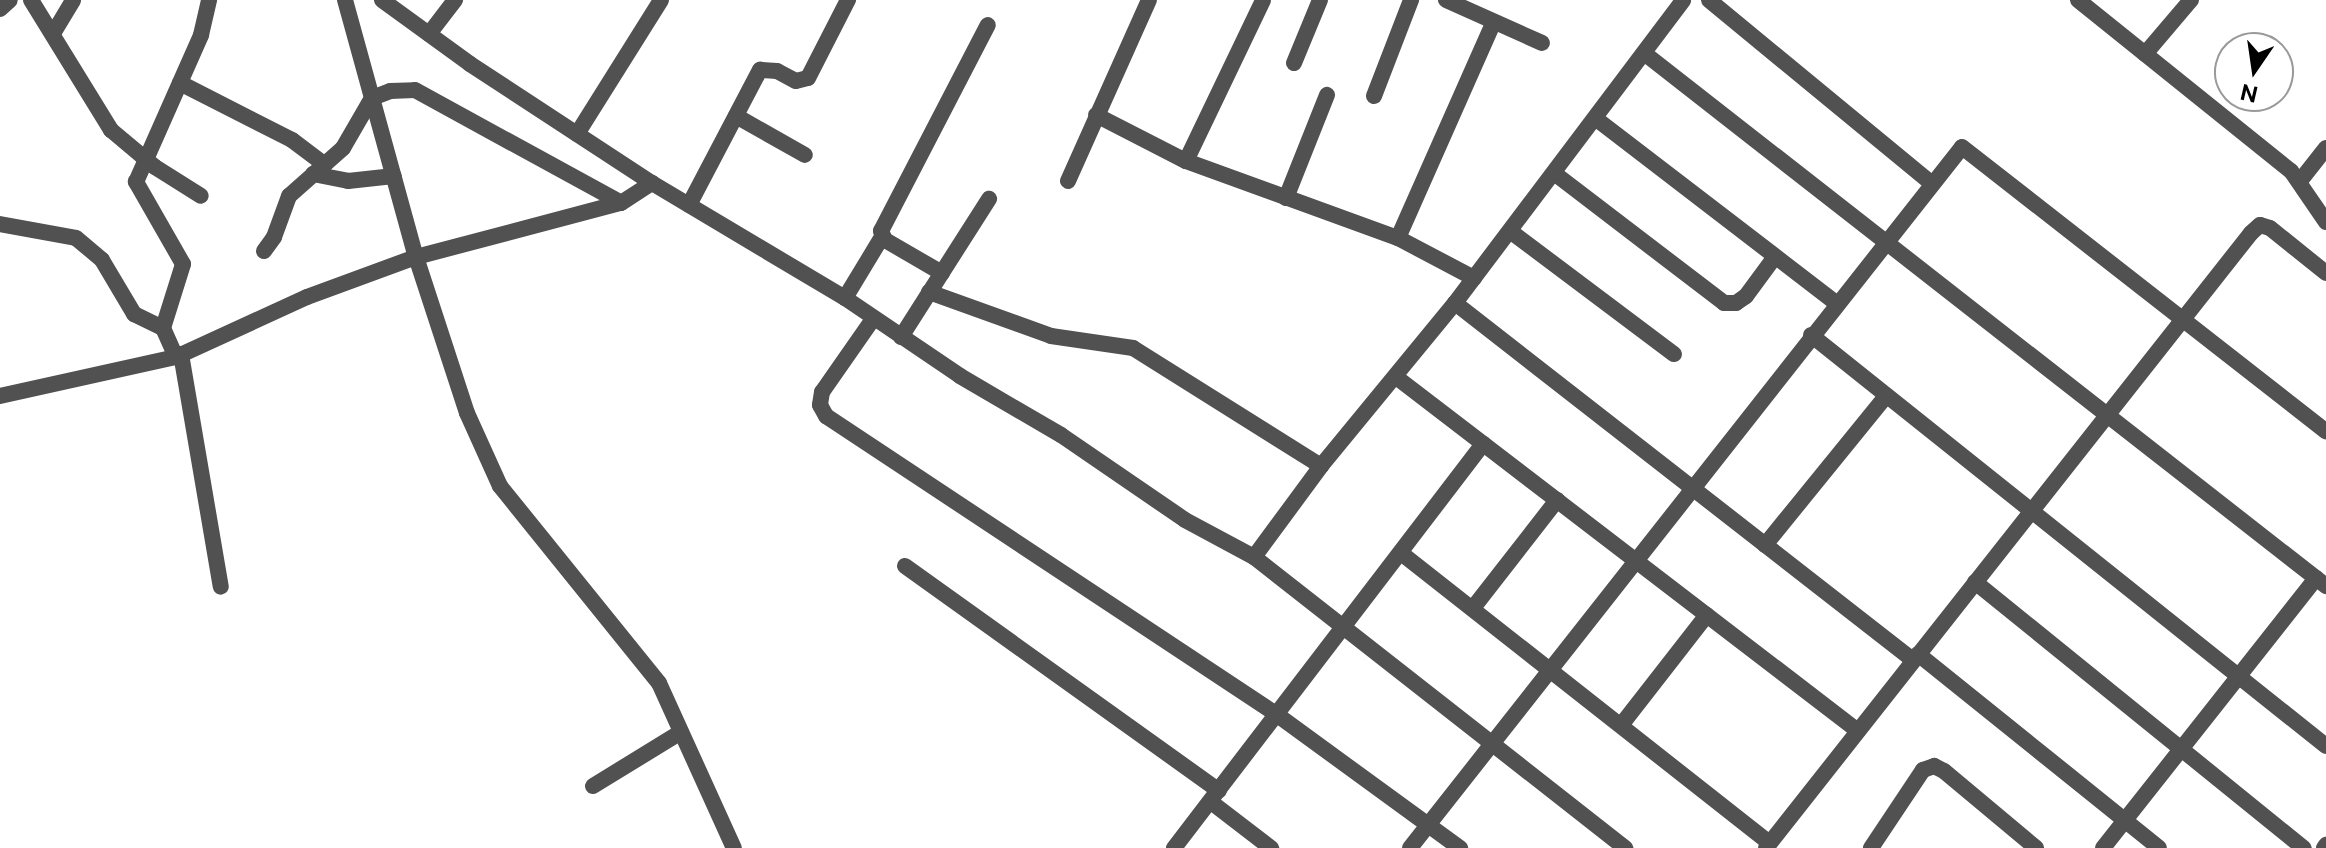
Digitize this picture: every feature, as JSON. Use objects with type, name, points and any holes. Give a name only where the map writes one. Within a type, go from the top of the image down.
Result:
[{"type":"street","points":[[0,9],[10,0]]},
{"type":"street","points":[[31,0],[54,32],[58,47],[111,130],[147,161],[201,196]]},
{"type":"street","points":[[54,32],[73,0]]},
{"type":"street","points":[[209,0],[201,35],[147,161],[137,175],[138,191],[183,264],[163,328],[174,357],[221,587]]},
{"type":"street","points":[[345,0],[416,257],[467,413],[500,486],[659,683],[734,848]]},
{"type":"street","points":[[382,0],[652,183],[845,298],[901,337],[1061,435],[1185,520],[1254,557],[1625,848]]},
{"type":"street","points":[[429,34],[455,0]]},
{"type":"street","points":[[577,134],[661,0]]},
{"type":"street","points":[[689,205],[763,68],[796,81],[808,78],[848,0]]},
{"type":"street","points":[[1068,181],[1149,0]]},
{"type":"street","points":[[1186,161],[1263,0]]},
{"type":"street","points":[[1294,63],[1320,0]]},
{"type":"street","points":[[1374,96],[1411,0]]},
{"type":"street","points":[[1446,0],[1493,24],[1542,43]]},
{"type":"street","points":[[1254,557],[1321,466],[1455,303],[1683,0]]},
{"type":"street","points":[[1709,0],[1931,183]]},
{"type":"street","points":[[2078,0],[2300,181],[2313,207],[2326,222]]},
{"type":"street","points":[[2145,54],[2191,0]]},
{"type":"street","points":[[1398,238],[1493,24]]},
{"type":"street","points":[[845,298],[882,237],[881,231],[988,25]]},
{"type":"street","points":[[1644,53],[1886,239],[2321,582],[2103,848]]},
{"type":"street","points":[[180,83],[292,140],[319,170],[348,181],[394,176]]},
{"type":"street","points":[[264,251],[274,237],[289,196],[343,148],[372,98],[390,91],[415,90],[621,203]]},
{"type":"street","points":[[1286,198],[1327,95]]},
{"type":"street","points":[[1096,115],[1186,161],[1398,238],[1474,278]]},
{"type":"street","points":[[736,116],[805,155]]},
{"type":"street","points":[[1595,118],[1836,303]]},
{"type":"street","points":[[1410,848],[1957,150],[1965,148],[2326,431]]},
{"type":"street","points":[[2300,181],[2326,148]]},
{"type":"street","points":[[1554,173],[1724,303],[1736,303],[1746,296],[1774,258]]},
{"type":"street","points":[[0,396],[174,357],[307,297],[416,257],[621,203],[652,183]]},
{"type":"street","points":[[901,337],[989,199]]},
{"type":"street","points":[[0,224],[76,238],[102,260],[134,314],[163,328]]},
{"type":"street","points":[[1401,553],[1622,724],[1768,846],[2183,317],[2260,225],[2270,228],[2326,273]]},
{"type":"street","points":[[1510,231],[1674,354]]},
{"type":"street","points":[[882,237],[942,273]]},
{"type":"street","points":[[929,292],[1051,336],[1133,348],[1321,466]]},
{"type":"street","points":[[1455,303],[2159,848]]},
{"type":"street","points":[[873,319],[822,392],[820,405],[826,416],[1276,714],[1427,827],[1460,848]]},
{"type":"street","points":[[1811,335],[2326,746]]},
{"type":"street","points":[[1396,377],[1858,731]]},
{"type":"street","points":[[1765,545],[1886,396]]},
{"type":"street","points":[[1174,848],[1483,444]]},
{"type":"street","points":[[1473,608],[1557,500]]},
{"type":"street","points":[[905,566],[1215,796],[1271,848]]},
{"type":"street","points":[[1975,582],[2304,848]]},
{"type":"street","points":[[1622,724],[1707,615]]},
{"type":"street","points":[[593,786],[681,732]]},
{"type":"street","points":[[1871,848],[1923,770],[1934,766],[1944,771],[2025,845]]}]
